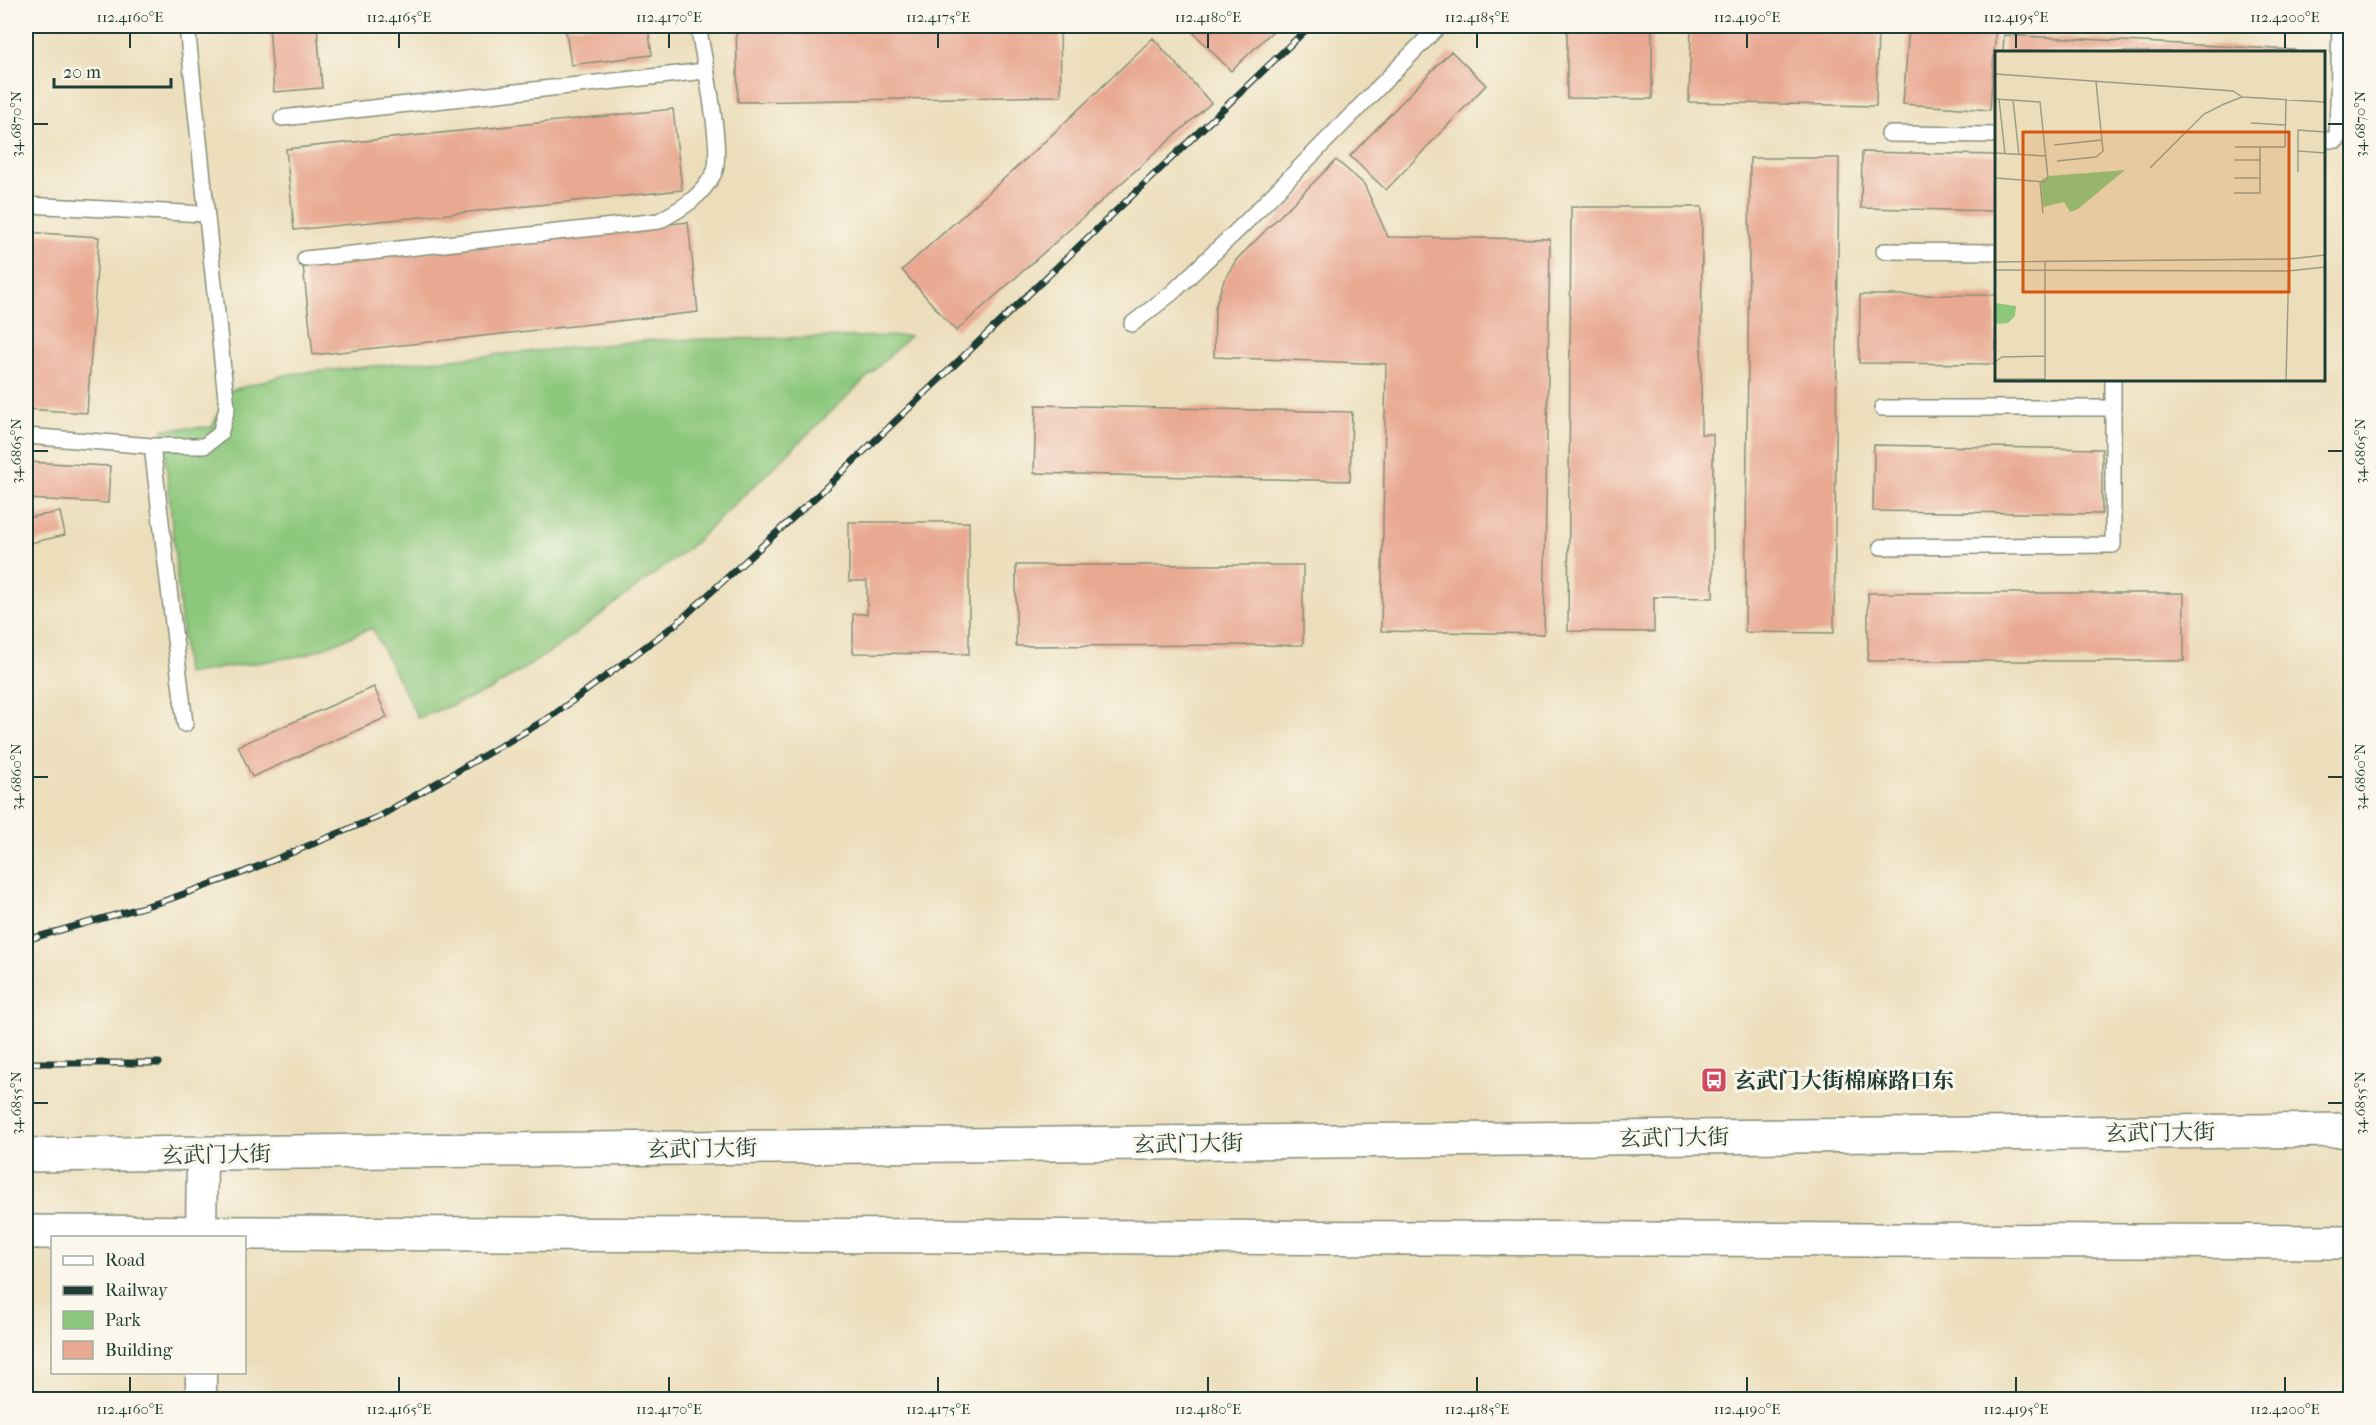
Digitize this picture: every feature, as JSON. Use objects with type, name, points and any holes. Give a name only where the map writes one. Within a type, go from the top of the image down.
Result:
[{"type":"main road","name":"玄武门大街","points":[[26,1155],[2350,1130]]},
{"type":"main road","points":[[26,1232],[201,1235],[2350,1242]]},
{"type":"street","points":[[201,1235],[202,1154]]},
{"type":"street","points":[[201,1374],[201,1400]]},
{"type":"lane","points":[[26,436],[153,446],[204,446],[220,434],[227,408],[187,26]]},
{"type":"lane","points":[[305,259],[658,221],[694,201],[715,171],[717,145],[698,26]]},
{"type":"lane","points":[[1132,324],[1173,292],[1245,223],[1439,26]]},
{"type":"lane","points":[[2325,140],[2337,140],[2340,26]]},
{"type":"lane","points":[[282,118],[705,71]]},
{"type":"lane","points":[[1889,134],[1995,135]]},
{"type":"lane","points":[[26,205],[205,214]]},
{"type":"lane","points":[[1884,251],[1995,252]]},
{"type":"lane","points":[[1881,547],[2113,545],[2113,381]]},
{"type":"lane","points":[[1882,408],[2113,408]]},
{"type":"lane","points":[[153,446],[185,724]]},
{"type":"green space","points":[[910,336],[691,546],[558,647],[490,690],[418,718],[372,628],[306,655],[186,674],[163,429],[212,427],[229,391],[289,374],[653,340]]},
{"type":"building","points":[[269,26],[317,26],[322,88],[274,92]]},
{"type":"building","points":[[565,26],[648,26],[652,55],[571,65]]},
{"type":"building","points":[[736,26],[1060,26],[1061,96],[738,102]]},
{"type":"building","points":[[1187,26],[1278,26],[1231,71]]},
{"type":"building","points":[[1567,26],[1652,26],[1652,99],[1567,98]]},
{"type":"building","points":[[1691,26],[1878,26],[1876,106],[1689,102]]},
{"type":"building","points":[[1909,26],[1996,26],[1990,110],[1903,104]]},
{"type":"building","points":[[2004,35],[2295,50],[2295,51],[2003,51]]},
{"type":"building","points":[[1153,38],[1211,103],[956,331],[902,270],[1038,148]]},
{"type":"building","points":[[1451,51],[1486,85],[1386,190],[1350,156]]},
{"type":"building","points":[[673,109],[682,190],[294,230],[286,149]]},
{"type":"building","points":[[1862,152],[1995,155],[1995,211],[1861,208]]},
{"type":"building","points":[[1750,158],[1839,158],[1834,633],[1745,632]]},
{"type":"building","points":[[1336,160],[1364,184],[1388,237],[1550,239],[1544,634],[1381,631],[1386,364],[1214,357],[1215,308],[1224,280],[1237,259]]},
{"type":"building","points":[[1571,207],[1702,207],[1701,434],[1713,434],[1713,598],[1654,597],[1654,632],[1568,631]]},
{"type":"building","points":[[688,222],[698,312],[313,355],[303,265]]},
{"type":"building","points":[[26,232],[99,237],[87,413],[26,409]]},
{"type":"building","points":[[1860,295],[1995,295],[1995,364],[1859,363]]},
{"type":"building","points":[[1036,405],[1352,412],[1350,481],[1034,473]]},
{"type":"building","points":[[1874,445],[2102,449],[2102,514],[1873,511]]},
{"type":"building","points":[[26,462],[110,466],[108,503],[26,499]]},
{"type":"building","points":[[60,512],[65,535],[26,544],[26,518]]},
{"type":"building","points":[[849,522],[969,522],[969,654],[853,653],[853,614],[867,614],[867,581],[849,581]]},
{"type":"building","points":[[1016,565],[1303,565],[1303,645],[1016,646]]},
{"type":"building","points":[[1868,593],[2184,593],[2184,661],[1868,661]]},
{"type":"building","points":[[374,687],[387,717],[252,777],[238,746]]},
{"type":"railway","points":[[26,940],[164,901],[242,873],[378,817],[552,716],[676,624],[819,494],[1310,26]]},
{"type":"railway","points":[[26,1063],[159,1063]]},
{"type":"place","name":"玄武门大街棉麻路口东","points":[[1714,1080]]}]
